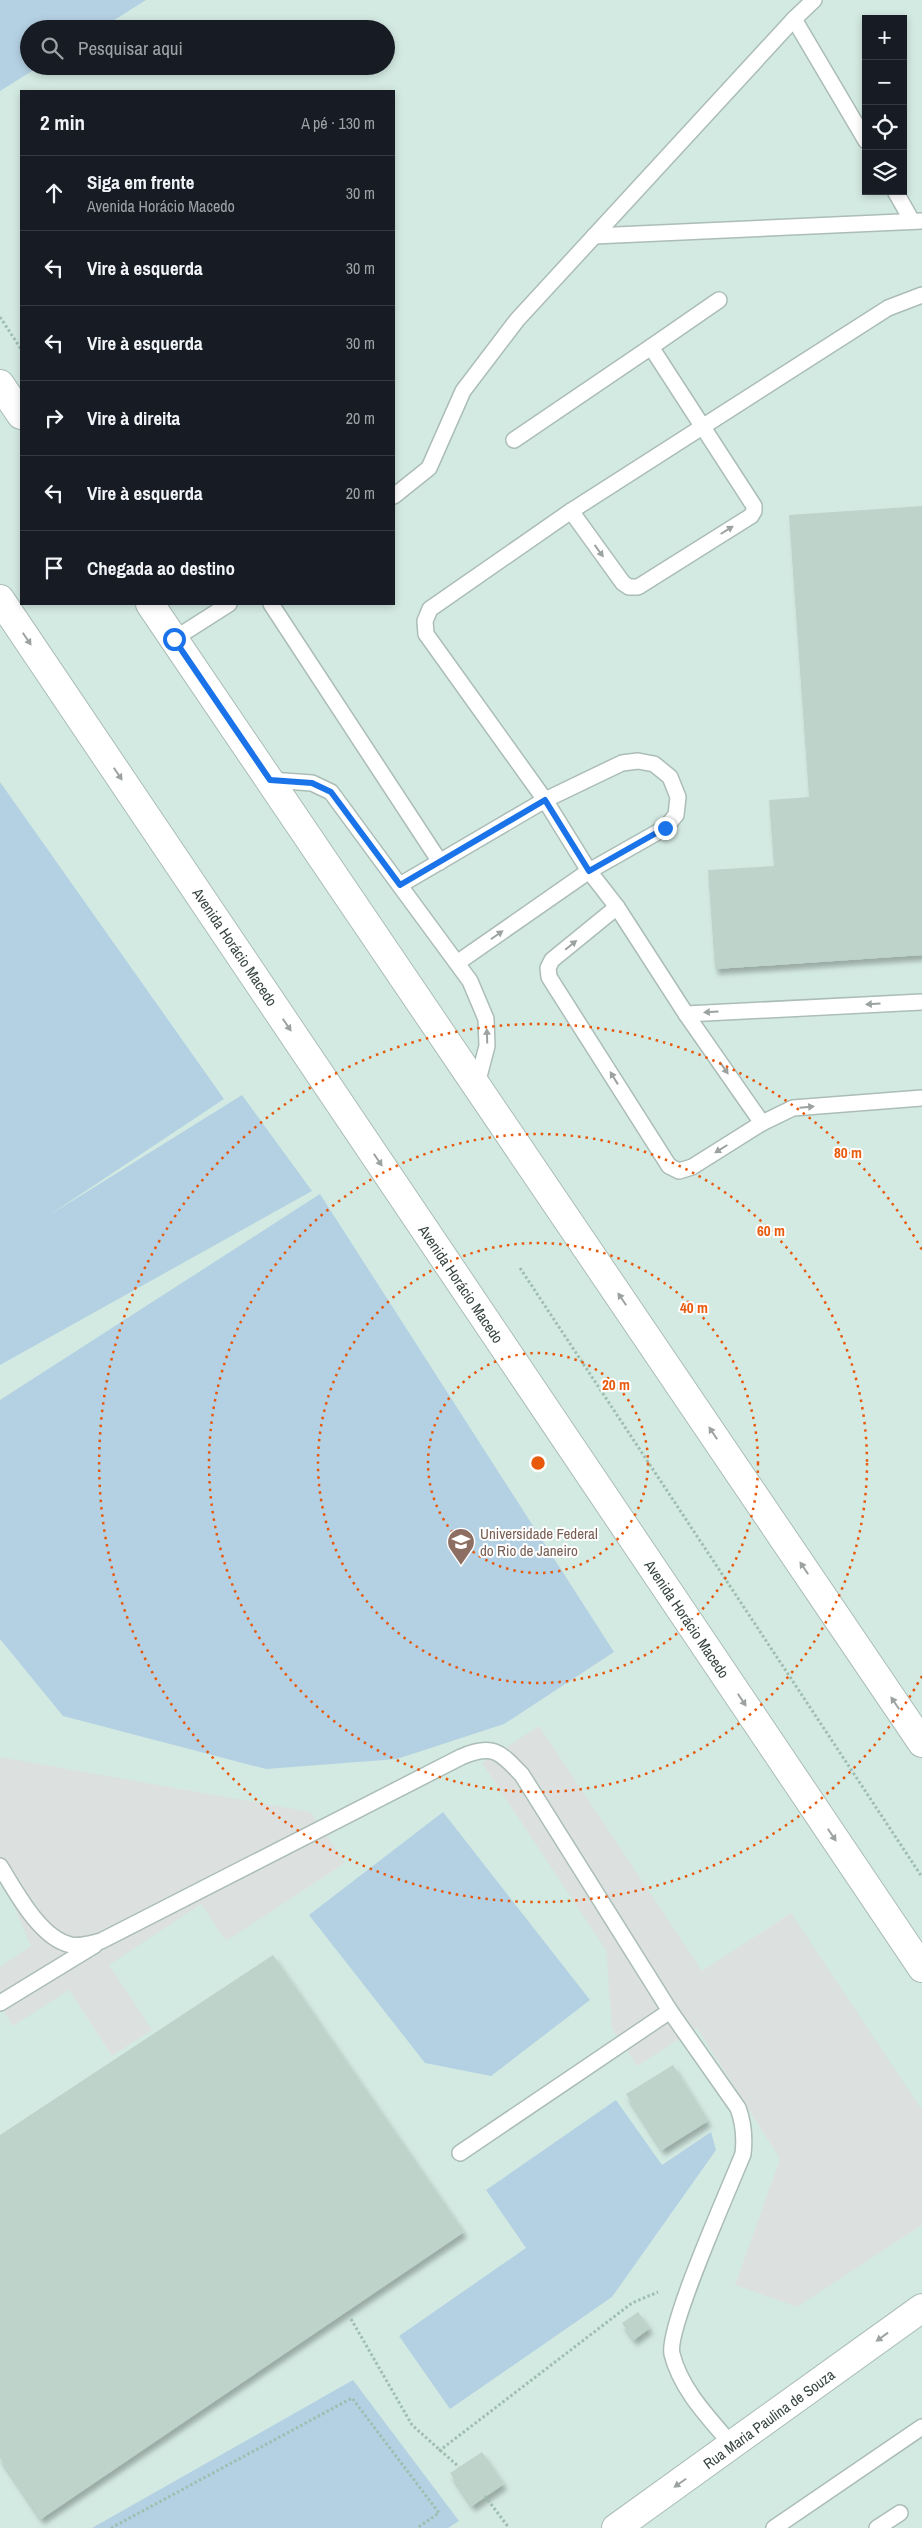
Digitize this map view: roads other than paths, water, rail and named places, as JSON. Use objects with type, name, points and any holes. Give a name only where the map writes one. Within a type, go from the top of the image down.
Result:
[{"type":"street","points":[[0,384],[20,414]]},
{"type":"street","name":"Avenida Horácio Macedo","points":[[0,599],[922,1968]]},
{"type":"street","points":[[151,605],[922,1743]]},
{"type":"street","name":"Rua Maria Paulina de Souza","points":[[616,2528],[922,2308]]},
{"type":"lane","points":[[395,495],[429,468],[463,391],[517,320],[794,19],[814,0]]},
{"type":"lane","points":[[794,19],[862,134]]},
{"type":"lane","points":[[898,195],[917,221]]},
{"type":"lane","points":[[594,236],[917,221]]},
{"type":"lane","points":[[762,1123],[686,1014],[618,907],[589,871],[545,800],[426,634],[425,621],[430,609],[571,511],[888,308],[922,295]]},
{"type":"lane","points":[[514,440],[719,300]]},
{"type":"lane","points":[[571,511],[623,583],[629,587],[638,587],[750,516],[754,511],[754,506],[651,347]]},
{"type":"lane","points":[[174,639],[227,605]]},
{"type":"lane","points":[[273,605],[440,862]]},
{"type":"lane","points":[[400,885],[545,800],[622,763],[638,761],[654,764],[670,776],[678,797],[676,816],[665,828],[589,871],[457,963]]},
{"type":"lane","points":[[270,780],[312,783],[331,792],[470,981],[486,1019],[487,1046],[477,1084]]},
{"type":"lane","points":[[618,907],[552,960],[548,968],[549,977],[669,1166],[679,1171],[692,1167],[762,1123],[793,1108],[922,1098]]},
{"type":"lane","points":[[686,1014],[922,1002]]},
{"type":"lane","points":[[0,2003],[101,1941],[461,1757],[478,1750],[492,1750],[504,1756],[522,1775],[670,2011],[738,2108],[743,2119],[745,2138],[743,2154],[677,2320],[672,2352],[679,2375],[692,2397],[732,2445]]},
{"type":"lane","points":[[0,1866],[30,1913],[49,1933],[70,1945],[101,1941]]},
{"type":"lane","points":[[460,2153],[670,2011]]},
{"type":"lane","points":[[774,2528],[922,2427]]},
{"type":"lane","points":[[877,2528],[900,2513]]},
{"type":"place","name":"Universidade Federal do Rio de Janeiro","points":[[461,1566]]}]
